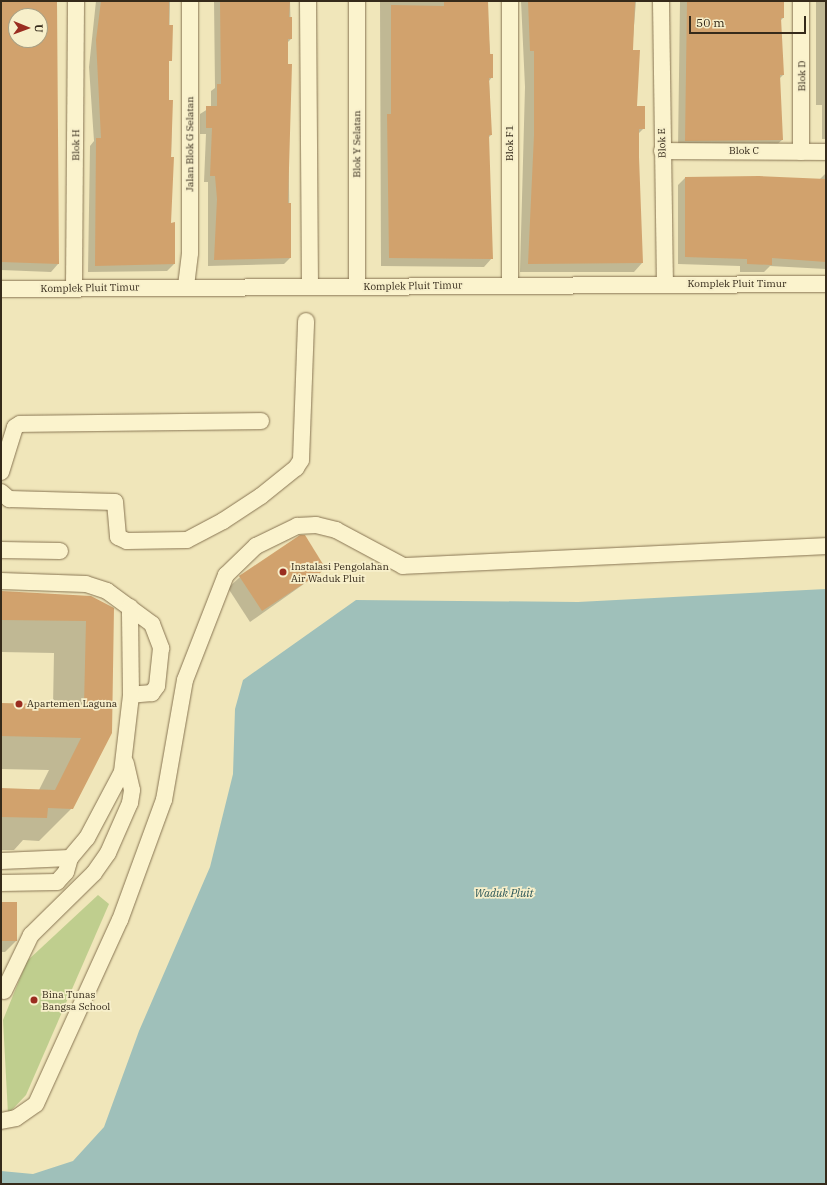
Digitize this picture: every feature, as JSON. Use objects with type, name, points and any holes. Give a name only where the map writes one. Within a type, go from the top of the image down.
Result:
[{"type":"street","name":"Blok H","points":[[74,289],[76,1]]},
{"type":"street","name":"Jalan Blok G Selatan","points":[[186,286],[190,254],[190,1]]},
{"type":"street","points":[[308,1],[310,286]]},
{"type":"street","name":"Blok Y Selatan","points":[[357,1],[357,287]]},
{"type":"street","name":"Blok F1","points":[[510,1],[510,285]]},
{"type":"street","name":"Blok E","points":[[661,1],[665,284]]},
{"type":"street","name":"Blok D","points":[[801,1],[801,152]]},
{"type":"street","name":"Blok C","points":[[662,151],[826,152]]},
{"type":"street","name":"Komplek Pluit Timur","points":[[1,289],[186,286],[357,287],[826,284]]},
{"type":"street","points":[[1,492],[9,499],[115,502],[118,537],[127,541],[186,540],[223,521],[267,491],[296,468],[301,460],[306,321]]},
{"type":"street","points":[[1,472],[15,427],[20,424],[261,421]]},
{"type":"street","points":[[1,1121],[16,1118],[36,1104],[120,920],[164,800],[185,680],[198,643],[226,575],[256,546],[297,526],[316,525],[336,530],[403,566],[826,546]]},
{"type":"street","points":[[1,550],[60,550]]},
{"type":"street","points":[[1,581],[86,584],[107,591],[156,628],[161,648],[155,691],[131,696]]},
{"type":"street","points":[[4,991],[31,935],[85,882],[108,853],[130,803],[132,790],[126,763],[131,696],[130,607]]},
{"type":"street","points":[[64,902],[64,871],[87,838],[126,763]]},
{"type":"street","points":[[1,861],[64,871],[76,882],[85,882]]},
{"type":"street","points":[[1,884],[64,871]]},
{"type":"green space","points":[[98,895],[109,904],[26,1095],[8,1114],[3,1020],[27,961]]},
{"type":"water","name":"Waduk Pluit","points":[[826,589],[826,1184],[1,1184],[1,1171],[33,1174],[73,1161],[104,1127],[139,1031],[210,867],[233,774],[235,709],[243,680],[356,600],[578,602]]},
{"type":"building","points":[[1,1],[57,1],[59,264],[1,262]]},
{"type":"building","points":[[101,1],[169,1],[169,25],[173,25],[172,61],[169,61],[169,100],[173,100],[171,157],[174,157],[171,223],[175,222],[175,264],[95,266],[96,138],[101,138],[96,40]]},
{"type":"building","points":[[220,1],[290,1],[289,17],[292,17],[292,39],[288,39],[288,64],[292,64],[288,203],[291,203],[291,258],[214,260],[217,199],[215,176],[210,176],[212,128],[206,128],[206,106],[217,106],[217,84],[221,84]]},
{"type":"building","points":[[444,1],[488,1],[490,54],[493,54],[493,78],[489,78],[492,135],[489,135],[493,259],[389,258],[387,114],[391,114],[391,5],[444,6]]},
{"type":"building","points":[[528,1],[635,1],[633,50],[640,50],[637,106],[645,106],[645,129],[639,129],[643,263],[528,264],[534,135],[534,51],[530,51]]},
{"type":"building","points":[[687,1],[784,1],[784,18],[781,18],[784,75],[780,75],[783,140],[685,141]]},
{"type":"building","points":[[759,176],[826,179],[826,262],[772,258],[772,265],[747,264],[747,259],[685,257],[685,177]]},
{"type":"building","name":"Instalasi Pengolahan Air Waduk Pluit","points":[[300,535],[305,535],[326,569],[262,611],[239,576]]},
{"type":"building","name":"Apartemen Laguna","points":[[1,591],[91,596],[114,608],[112,733],[73,809],[48,808],[47,818],[1,817],[1,788],[55,790],[81,738],[1,736],[1,703],[84,705],[86,621],[1,620]]},
{"type":"building","points":[[1,902],[17,902],[17,941],[1,941]]},
{"type":"place","name":"Instalasi Pengolahan Air Waduk Pluit","points":[[283,572]]},
{"type":"place","name":"Apartemen Laguna","points":[[19,704]]},
{"type":"place","name":"Bina Tunas Bangsa School","points":[[34,1000]]}]
